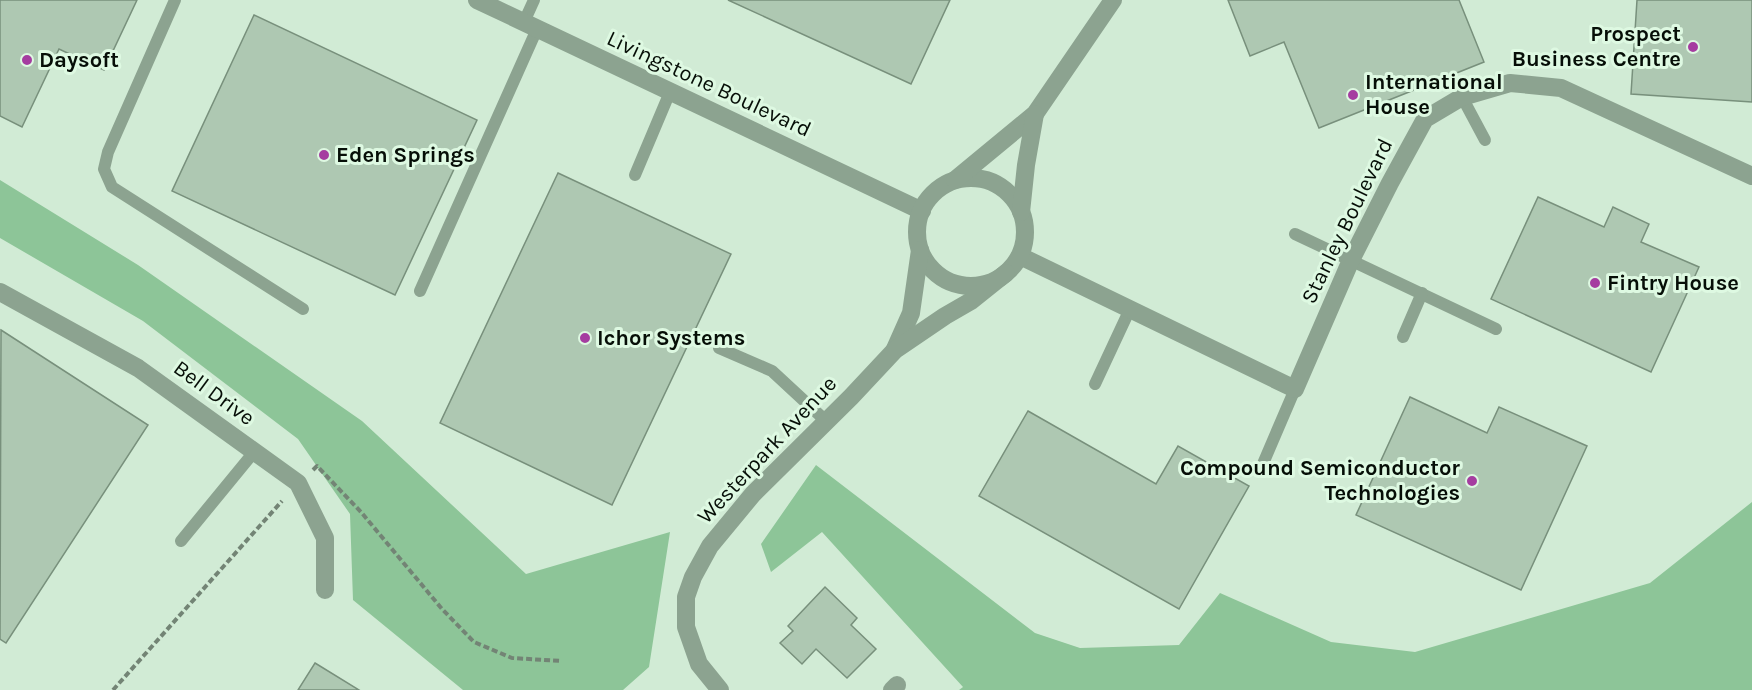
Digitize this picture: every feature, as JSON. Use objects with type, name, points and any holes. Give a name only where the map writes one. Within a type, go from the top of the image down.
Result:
[{"type":"street","name":"Livingstone Boulevard","points":[[477,0],[922,211]]},
{"type":"street","points":[[953,181],[1035,114],[1113,0]]},
{"type":"street","name":"Stanley Boulevard","points":[[1295,389],[1351,260],[1425,119],[1462,97],[1510,83],[1561,88],[1752,176]]},
{"type":"street","points":[[1022,212],[1013,197],[986,179],[969,178],[953,181],[940,187],[929,198],[922,211],[917,237],[920,250],[928,265],[941,276],[957,284],[974,286],[991,282],[1006,273],[1020,256],[1024,241],[1025,226],[1022,212],[1026,165],[1035,114]]},
{"type":"street","name":"Westerpark Avenue","points":[[895,350],[911,313],[920,250]]},
{"type":"street","points":[[1020,256],[1295,389]]},
{"type":"street","name":"Westerpark Avenue","points":[[720,690],[699,664],[686,627],[686,597],[693,577],[710,546],[753,494],[895,350],[971,301],[1006,273]]},
{"type":"street","name":"Bell Drive","points":[[0,292],[138,368],[298,483],[325,538],[325,590]]},
{"type":"lane","points":[[175,0],[108,152],[104,170],[112,187],[303,309]]},
{"type":"lane","points":[[420,291],[530,26],[534,0]]},
{"type":"lane","points":[[635,175],[670,92]]},
{"type":"lane","points":[[1462,97],[1485,140]]},
{"type":"lane","points":[[1295,234],[1496,329]]},
{"type":"lane","points":[[1403,337],[1422,293]]},
{"type":"lane","points":[[1095,384],[1131,309]]},
{"type":"lane","points":[[720,348],[772,371],[826,421]]},
{"type":"lane","points":[[1262,466],[1295,389]]},
{"type":"lane","points":[[182,541],[254,452]]},
{"type":"path","points":[[113,690],[298,483],[316,466],[361,512],[442,609],[474,642],[512,658],[562,661]]},
{"type":"green space","points":[[0,180],[138,265],[362,421],[526,574],[670,532],[649,667],[623,690],[463,690],[353,600],[350,514],[298,439],[143,321],[0,238]]},
{"type":"green space","points":[[816,465],[1035,633],[1080,648],[1179,645],[1220,593],[1331,642],[1415,652],[1650,583],[1752,502],[1752,690],[959,690],[963,687],[822,532],[771,572],[761,544]]},
{"type":"building","name":"Daysoft","points":[[0,0],[137,0],[104,70],[59,49],[22,127],[0,116]]},
{"type":"building","points":[[728,0],[950,0],[911,84]]},
{"type":"building","name":"International House","points":[[1228,0],[1459,0],[1484,62],[1319,128],[1284,42],[1250,56]]},
{"type":"building","name":"Prospect Business Centre","points":[[1637,0],[1752,0],[1752,102],[1631,94]]},
{"type":"building","name":"Eden Springs","points":[[254,15],[477,120],[395,295],[172,191]]},
{"type":"building","name":"Ichor Systems","points":[[558,173],[731,254],[612,505],[440,423]]},
{"type":"building","name":"Fintry House","points":[[1538,197],[1604,227],[1613,207],[1649,224],[1641,242],[1699,267],[1651,372],[1491,299]]},
{"type":"building","points":[[1,330],[148,425],[6,643],[0,639]]},
{"type":"building","name":"Compound Semiconductor Technologies","points":[[1410,397],[1487,433],[1499,407],[1587,446],[1521,590],[1356,515]]},
{"type":"building","points":[[1028,411],[1156,484],[1178,446],[1249,486],[1179,609],[979,496]]},
{"type":"building","points":[[825,587],[857,618],[851,625],[876,649],[847,678],[816,649],[802,664],[780,643],[793,631],[788,626]]},
{"type":"building","points":[[315,663],[359,690],[298,690]]},
{"type":"place","name":"Prospect Business Centre","points":[[1693,47]]},
{"type":"place","name":"Daysoft","points":[[27,60]]},
{"type":"place","name":"International House","points":[[1353,95]]},
{"type":"place","name":"Eden Springs","points":[[324,155]]},
{"type":"place","name":"Fintry House","points":[[1595,283]]},
{"type":"place","name":"Ichor Systems","points":[[585,338]]},
{"type":"place","name":"Compound Semiconductor Technologies","points":[[1472,481]]}]
